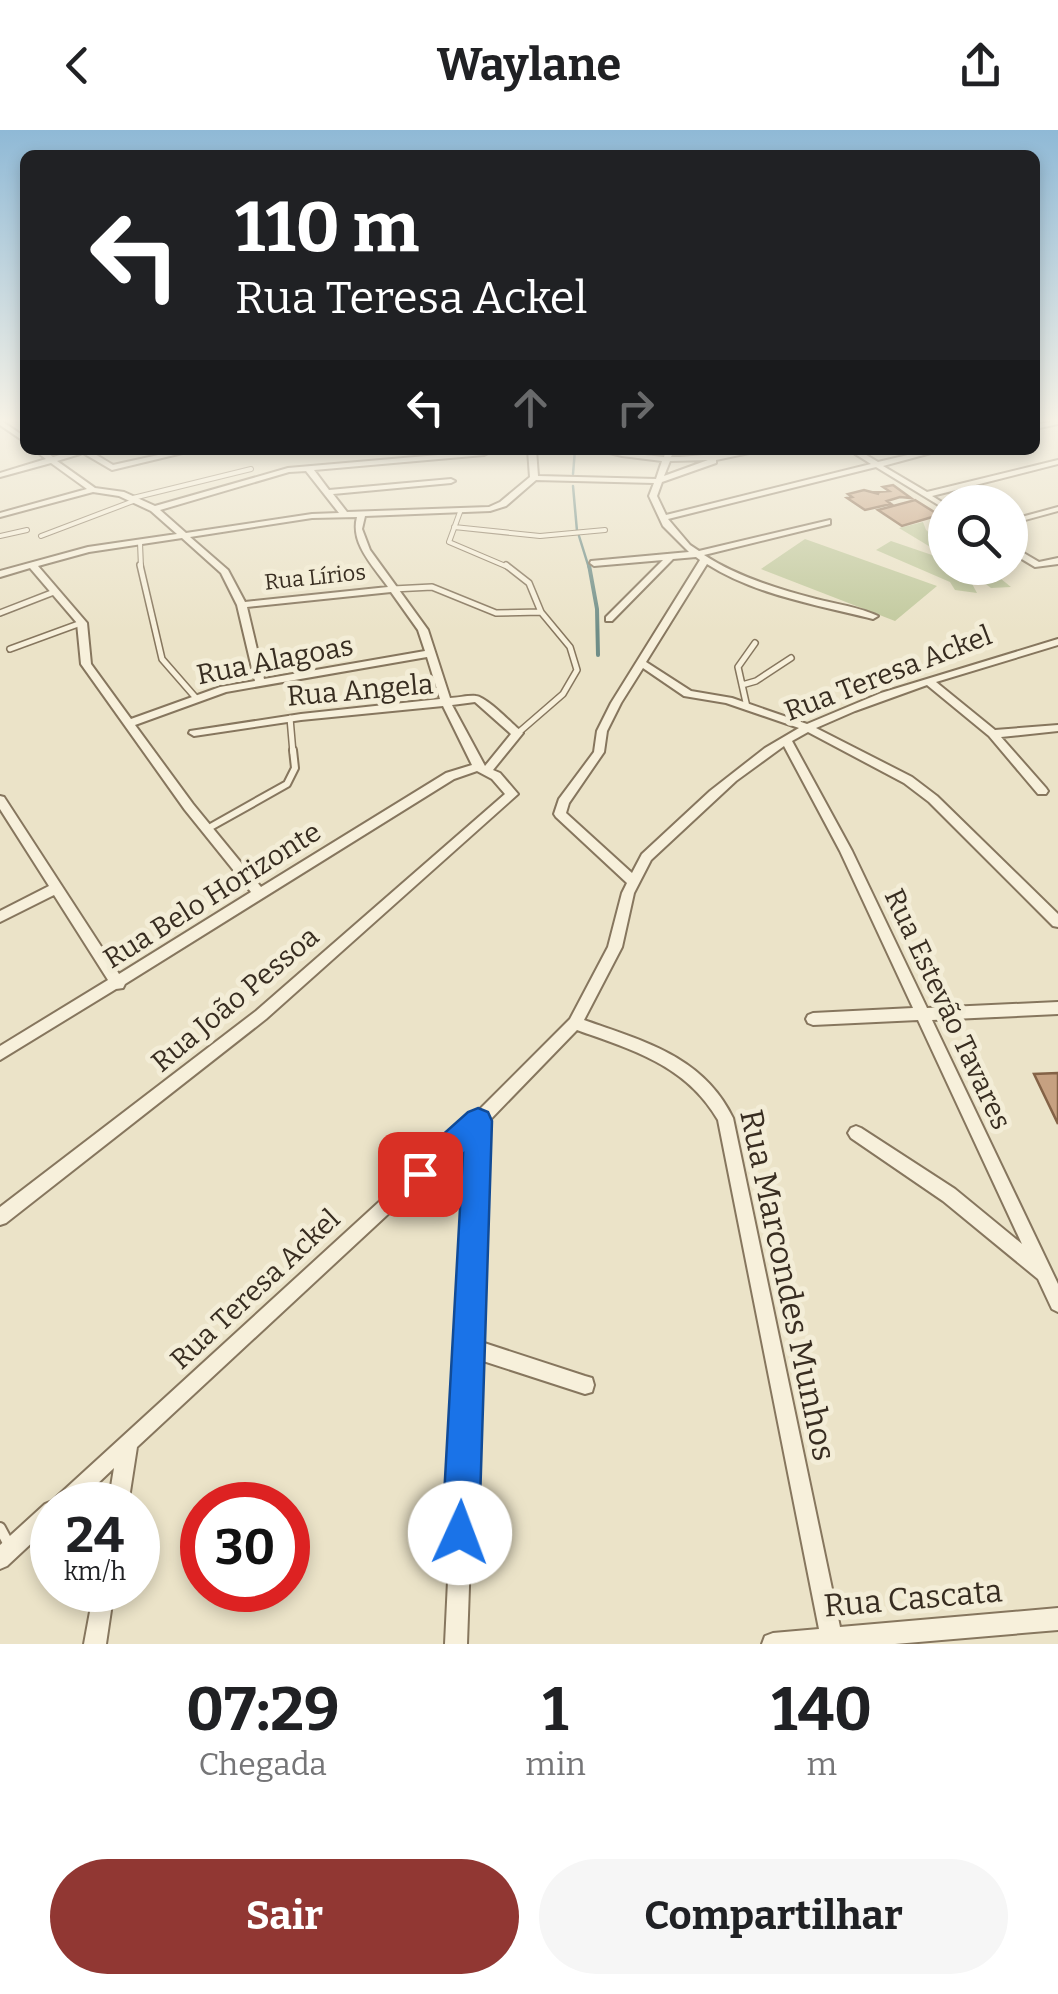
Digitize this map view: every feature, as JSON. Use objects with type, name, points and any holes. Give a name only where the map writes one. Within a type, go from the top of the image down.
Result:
[{"type":"street","points":[[0,515],[93,490],[134,499],[154,509],[225,572],[242,605],[260,681]]},
{"type":"street","points":[[154,509],[218,490]]},
{"type":"street","points":[[327,490],[344,514]]},
{"type":"street","points":[[329,492],[355,490]]},
{"type":"street","points":[[0,574],[31,564],[184,534],[344,514],[460,512],[496,507],[519,490]]},
{"type":"street","points":[[655,490],[653,496],[662,518],[702,556],[752,585],[873,616]]},
{"type":"street","points":[[662,518],[775,490]]},
{"type":"street","points":[[917,490],[928,497]]},
{"type":"street","points":[[925,495],[947,490]]},
{"type":"street","points":[[1028,517],[1058,509]]},
{"type":"street","points":[[362,513],[358,528],[365,546],[392,590],[424,630],[447,704],[483,769],[518,733]]},
{"type":"street","points":[[594,562],[702,556],[827,522]]},
{"type":"street","points":[[632,881],[560,814],[562,802],[598,752],[602,731],[616,703],[702,556]]},
{"type":"street","points":[[609,620],[669,558]]},
{"type":"street","points":[[1028,558],[1040,565],[1058,561]]},
{"type":"street","points":[[31,564],[82,623],[86,664],[206,829],[260,894]]},
{"type":"street","name":"Rua Lírios","points":[[242,605],[392,590]]},
{"type":"street","name":"Rua Teresa Ackel","points":[[86,1482],[478,1121],[575,1024],[615,947],[632,881],[646,856],[724,784],[808,728],[930,682],[1058,642]]},
{"type":"street","name":"Rua Alagoas","points":[[130,723],[196,698],[260,681],[431,654]]},
{"type":"street","points":[[642,664],[688,694],[747,707],[808,728],[883,766],[933,799],[1058,922]]},
{"type":"street","points":[[930,682],[993,734],[1042,791]]},
{"type":"street","name":"Rua Angela","points":[[194,734],[290,718],[480,700],[500,724],[518,733]]},
{"type":"street","points":[[993,734],[1058,728]]},
{"type":"street","name":"Rua Estevão Tavares","points":[[786,740],[846,851],[1058,1303]]},
{"type":"street","name":"Rua Belo Horizonte","points":[[0,1054],[450,776],[483,769]]},
{"type":"street","name":"Rua João Pessoa","points":[[0,1217],[261,1015],[512,794],[483,769]]},
{"type":"street","points":[[0,800],[118,984]]},
{"type":"street","points":[[0,918],[54,889]]},
{"type":"street","points":[[813,1019],[1058,1008]]},
{"type":"street","name":"Rua Marcondes Munhos","points":[[575,1024],[656,1053],[678,1066],[716,1097],[725,1118],[832,1641]]},
{"type":"street","points":[[456,1644],[478,1121]]},
{"type":"street","points":[[856,1133],[949,1195],[1046,1276]]},
{"type":"street","points":[[468,1348],[586,1386]]},
{"type":"street","points":[[122,1482],[128,1444]]},
{"type":"street","points":[[6,1553],[30,1532]]},
{"type":"street","points":[[96,1644],[101,1612]]},
{"type":"street","name":"Rua Cascata","points":[[774,1644],[1058,1619]]},
{"type":"lane","points":[[41,536],[134,499],[170,490]]},
{"type":"lane","points":[[460,512],[450,542],[517,570],[537,594],[541,612],[570,646],[577,670],[563,694],[518,733]]},
{"type":"lane","points":[[454,527],[540,536],[605,530]]},
{"type":"lane","points":[[0,536],[27,530]]},
{"type":"lane","points":[[140,542],[140,563],[162,659],[196,698]]},
{"type":"lane","points":[[392,590],[432,588],[496,613],[541,612]]},
{"type":"lane","points":[[0,613],[54,592]]},
{"type":"lane","points":[[10,648],[82,623]]},
{"type":"lane","points":[[747,707],[740,662],[755,643]]},
{"type":"lane","points":[[742,685],[756,681],[791,658]]},
{"type":"lane","points":[[206,829],[287,784],[296,768],[290,718]]},
{"type":"lane","points":[[0,1528],[6,1553]]},
{"type":"green space","points":[[923,522],[928,546],[899,528]]},
{"type":"green space","points":[[805,539],[937,586],[895,621],[761,569]]},
{"type":"green space","points":[[891,541],[928,554],[928,572],[876,550]]},
{"type":"green space","points":[[952,585],[973,585],[977,593],[955,590]]},
{"type":"building","points":[[864,490],[879,494],[876,492],[899,490],[911,498],[900,497],[887,501],[891,504],[865,510],[847,498],[852,497],[848,494]]},
{"type":"building","points":[[915,500],[928,508],[928,518],[902,526],[878,510]]},
{"type":"building","points":[[1058,1073],[1058,1124],[1034,1074]]},
{"type":"waterway","points":[[573,490],[577,531]]},
{"type":"waterway","points":[[579,536],[589,568]]},
{"type":"waterway","points":[[589,565],[597,609],[598,655]]},
{"type":"route","points":[[420,1174],[478,1121],[460,1533]]}]
